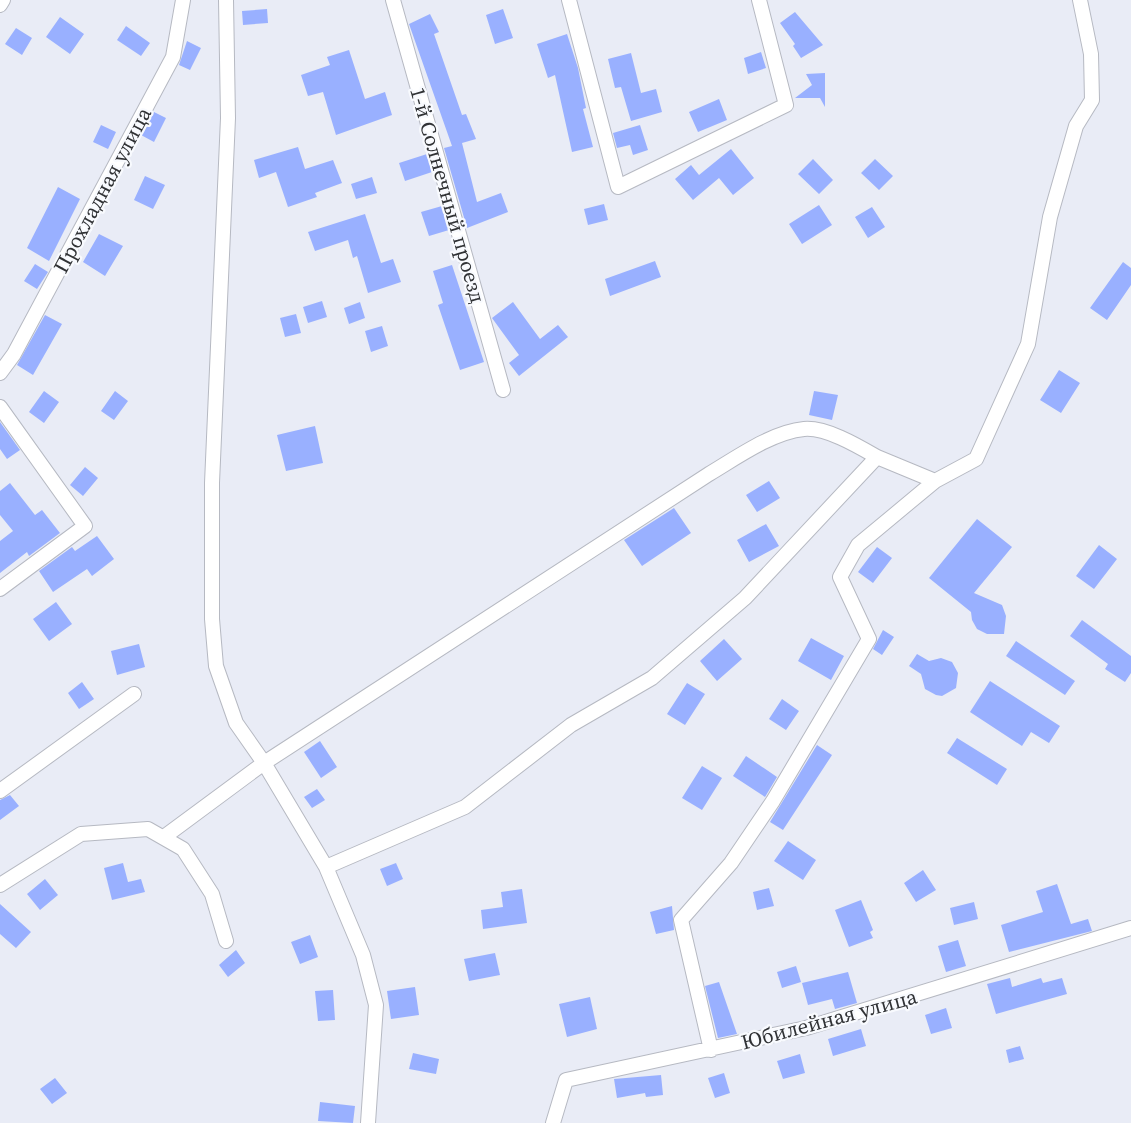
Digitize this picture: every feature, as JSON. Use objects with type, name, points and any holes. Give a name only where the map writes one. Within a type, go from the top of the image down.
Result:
[{"type":"street","points":[[0,5],[3,0]]},
{"type":"street","name":"Прохладная улица","points":[[0,373],[14,354],[173,57],[183,0]]},
{"type":"street","points":[[226,0],[228,118],[212,483],[212,620],[216,666],[236,723],[264,763],[326,867],[363,955],[376,1005],[368,1123]]},
{"type":"street","name":"1-й Солнечный проезд","points":[[393,0],[504,390]]},
{"type":"street","points":[[569,0],[618,186],[786,105],[759,0]]},
{"type":"street","points":[[711,1050],[681,920],[731,864],[773,801],[868,639],[840,577],[858,545],[935,481],[976,459],[1028,344],[1050,217],[1076,126],[1092,100],[1091,54],[1080,0]]},
{"type":"street","points":[[0,407],[85,526],[0,589]]},
{"type":"street","points":[[164,837],[264,763],[709,474],[765,442],[805,429],[843,438],[877,456],[935,481]]},
{"type":"street","points":[[326,867],[465,807],[571,725],[652,678],[745,598],[877,456]]},
{"type":"street","points":[[0,790],[134,694]]},
{"type":"street","points":[[0,885],[81,834],[148,829],[183,849],[212,894],[226,940]]},
{"type":"street","name":"Юбилейная улица","points":[[553,1123],[566,1080],[806,1028],[1131,928]]},
{"type":"building","points":[[267,9],[268,23],[243,25],[242,11]]},
{"type":"building","points":[[503,9],[513,38],[495,44],[486,15]]},
{"type":"building","points":[[795,12],[823,45],[801,58],[793,46],[795,44],[780,23]]},
{"type":"building","points":[[430,14],[439,32],[434,34],[462,115],[466,114],[476,139],[462,143],[477,202],[501,193],[508,212],[467,228],[444,148],[452,146],[409,24]]},
{"type":"building","points":[[60,17],[84,34],[70,54],[46,37]]},
{"type":"building","points":[[126,26],[150,43],[141,56],[117,40]]},
{"type":"building","points":[[16,28],[32,38],[22,55],[5,44]]},
{"type":"building","points":[[567,34],[578,68],[586,108],[583,109],[593,147],[572,152],[555,75],[548,78],[537,44]]},
{"type":"building","points":[[187,41],[201,48],[190,70],[179,65]]},
{"type":"building","points":[[349,50],[365,99],[385,92],[392,115],[336,135],[323,92],[308,96],[301,75],[330,65],[327,57]]},
{"type":"building","points":[[761,52],[766,68],[748,74],[744,58]]},
{"type":"building","points":[[631,53],[641,93],[656,89],[662,112],[631,121],[621,87],[615,88],[608,59]]},
{"type":"building","points":[[825,73],[825,107],[820,98],[795,98],[812,85],[806,74]]},
{"type":"building","points":[[719,99],[727,120],[698,132],[689,112]]},
{"type":"building","points":[[154,112],[166,118],[154,142],[141,135]]},
{"type":"building","points":[[101,125],[116,132],[108,149],[93,142]]},
{"type":"building","points":[[640,125],[648,150],[633,155],[630,145],[617,148],[613,133]]},
{"type":"building","points":[[298,147],[305,169],[333,160],[342,183],[315,193],[317,197],[288,207],[276,172],[259,178],[254,160]]},
{"type":"building","points":[[731,149],[754,178],[733,195],[719,178],[693,200],[675,179],[691,165],[699,175]]},
{"type":"building","points":[[427,154],[432,172],[405,181],[399,163]]},
{"type":"building","points":[[813,159],[833,180],[819,194],[798,174]]},
{"type":"building","points":[[875,159],[893,176],[879,190],[861,173]]},
{"type":"building","points":[[145,176],[165,185],[153,209],[134,200]]},
{"type":"building","points":[[372,177],[377,193],[356,199],[351,184]]},
{"type":"building","points":[[58,187],[80,199],[49,261],[27,248]]},
{"type":"building","points":[[604,204],[608,220],[588,225],[584,209]]},
{"type":"building","points":[[819,205],[832,225],[802,244],[789,224]]},
{"type":"building","points":[[442,206],[449,230],[429,236],[421,212]]},
{"type":"building","points":[[872,207],[885,227],[868,238],[855,217]]},
{"type":"building","points":[[365,214],[381,263],[393,259],[401,282],[368,293],[357,256],[353,258],[348,240],[315,251],[308,232]]},
{"type":"building","points":[[99,234],[123,246],[105,276],[83,262]]},
{"type":"building","points":[[655,261],[661,277],[610,296],[605,279]]},
{"type":"building","points":[[1123,262],[1131,268],[1131,285],[1107,320],[1090,308]]},
{"type":"building","points":[[35,264],[48,272],[37,289],[24,281]]},
{"type":"building","points":[[452,265],[484,362],[460,370],[438,305],[443,303],[433,271]]},
{"type":"building","points":[[322,301],[327,317],[308,323],[303,307]]},
{"type":"building","points":[[360,302],[365,318],[349,324],[344,308]]},
{"type":"building","points":[[513,302],[540,339],[558,325],[568,337],[519,376],[509,363],[519,355],[492,318]]},
{"type":"building","points":[[296,314],[301,333],[285,337],[280,318]]},
{"type":"building","points":[[45,315],[62,324],[33,375],[17,365]]},
{"type":"building","points":[[382,326],[388,346],[371,352],[365,331]]},
{"type":"building","points":[[1059,370],[1080,383],[1061,413],[1040,400]]},
{"type":"building","points":[[44,391],[59,402],[44,423],[29,412]]},
{"type":"building","points":[[115,391],[128,401],[114,420],[101,411]]},
{"type":"building","points":[[814,391],[838,395],[832,420],[809,415]]},
{"type":"building","points":[[0,422],[20,450],[7,459],[0,449]]},
{"type":"building","points":[[315,426],[323,463],[286,471],[277,435]]},
{"type":"building","points":[[85,467],[98,478],[83,496],[70,485]]},
{"type":"building","points":[[769,481],[780,498],[757,512],[746,495]]},
{"type":"building","points":[[10,483],[35,515],[42,510],[60,533],[29,556],[27,552],[0,573],[0,541],[13,531],[0,515],[0,491]]},
{"type":"building","points":[[674,508],[691,533],[642,566],[624,540]]},
{"type":"building","points":[[977,519],[1012,547],[974,593],[1002,605],[1006,616],[1004,634],[987,634],[977,629],[971,612],[929,578]]},
{"type":"building","points":[[766,524],[779,546],[749,562],[737,540]]},
{"type":"building","points":[[97,536],[114,559],[92,576],[87,569],[53,592],[39,571],[72,547],[75,551]]},
{"type":"building","points":[[1099,545],[1117,559],[1094,589],[1076,576]]},
{"type":"building","points":[[877,547],[892,558],[873,583],[858,572]]},
{"type":"building","points":[[56,602],[72,624],[49,641],[33,619]]},
{"type":"building","points":[[1082,620],[1131,656],[1131,673],[1125,682],[1105,669],[1108,664],[1070,636]]},
{"type":"building","points":[[883,630],[894,637],[882,655],[873,649]]},
{"type":"building","points":[[811,638],[844,656],[831,680],[798,661]]},
{"type":"building","points":[[724,639],[742,659],[717,681],[700,661]]},
{"type":"building","points":[[1016,641],[1075,681],[1065,695],[1006,656]]},
{"type":"building","points":[[139,644],[145,667],[117,675],[111,651]]},
{"type":"building","points":[[917,654],[929,661],[941,658],[952,662],[958,673],[956,688],[942,696],[925,689],[921,674],[909,666]]},
{"type":"building","points":[[990,681],[1060,726],[1049,743],[1031,732],[1022,746],[970,712]]},
{"type":"building","points":[[82,682],[94,699],[79,709],[68,693]]},
{"type":"building","points":[[687,683],[705,694],[685,725],[667,714]]},
{"type":"building","points":[[782,699],[799,711],[786,730],[769,719]]},
{"type":"building","points":[[957,738],[1007,769],[997,785],[947,753]]},
{"type":"building","points":[[320,741],[337,767],[321,778],[304,752]]},
{"type":"building","points":[[817,745],[832,755],[783,830],[770,822]]},
{"type":"building","points":[[746,756],[777,777],[765,797],[733,776]]},
{"type":"building","points":[[702,766],[722,778],[702,810],[682,798]]},
{"type":"building","points":[[317,789],[325,800],[312,808],[304,797]]},
{"type":"building","points":[[10,795],[19,806],[0,820],[0,800]]},
{"type":"building","points":[[788,841],[816,860],[803,880],[774,861]]},
{"type":"building","points":[[123,863],[128,882],[141,879],[145,892],[112,900],[104,868]]},
{"type":"building","points":[[396,863],[403,879],[387,886],[380,869]]},
{"type":"building","points":[[923,870],[936,890],[916,902],[904,883]]},
{"type":"building","points":[[45,879],[58,895],[40,910],[27,894]]},
{"type":"building","points":[[1057,884],[1071,924],[1088,919],[1092,931],[1009,952],[1001,925],[1043,912],[1036,891]]},
{"type":"building","points":[[769,888],[774,906],[757,910],[753,892]]},
{"type":"building","points":[[522,889],[527,923],[483,929],[481,910],[503,907],[501,892]]},
{"type":"building","points":[[861,900],[873,930],[870,932],[873,938],[849,947],[835,910]]},
{"type":"building","points":[[974,902],[978,919],[954,925],[950,908]]},
{"type":"building","points":[[0,904],[31,932],[16,948],[0,934]]},
{"type":"building","points":[[672,906],[674,930],[656,934],[650,912]]},
{"type":"building","points":[[310,935],[318,957],[300,964],[291,942]]},
{"type":"building","points":[[958,940],[966,966],[946,972],[938,946]]},
{"type":"building","points":[[236,950],[245,963],[228,977],[219,965]]},
{"type":"building","points":[[495,953],[500,975],[469,981],[464,959]]},
{"type":"building","points":[[796,966],[801,982],[782,988],[777,972]]},
{"type":"building","points":[[848,972],[857,1003],[835,1009],[832,999],[808,1005],[802,983]]},
{"type":"building","points":[[1010,978],[1012,987],[1041,978],[1043,983],[1062,978],[1067,994],[996,1014],[987,984]]},
{"type":"building","points":[[719,982],[737,1034],[718,1038],[705,986]]},
{"type":"building","points":[[415,987],[419,1015],[391,1019],[387,991]]},
{"type":"building","points":[[333,990],[335,1020],[318,1021],[315,991]]},
{"type":"building","points":[[590,997],[597,1029],[567,1037],[559,1004]]},
{"type":"building","points":[[946,1008],[952,1028],[931,1034],[925,1015]]},
{"type":"building","points":[[861,1029],[866,1046],[833,1056],[828,1039]]},
{"type":"building","points":[[1020,1046],[1024,1059],[1009,1063],[1006,1050]]},
{"type":"building","points":[[413,1053],[439,1059],[436,1074],[409,1069]]},
{"type":"building","points":[[800,1054],[805,1073],[783,1079],[777,1061]]},
{"type":"building","points":[[724,1073],[730,1093],[715,1098],[708,1078]]},
{"type":"building","points":[[661,1075],[663,1095],[646,1097],[645,1093],[617,1098],[614,1079]]},
{"type":"building","points":[[55,1078],[67,1093],[52,1104],[40,1089]]},
{"type":"building","points":[[320,1102],[355,1106],[353,1123],[318,1121]]}]
